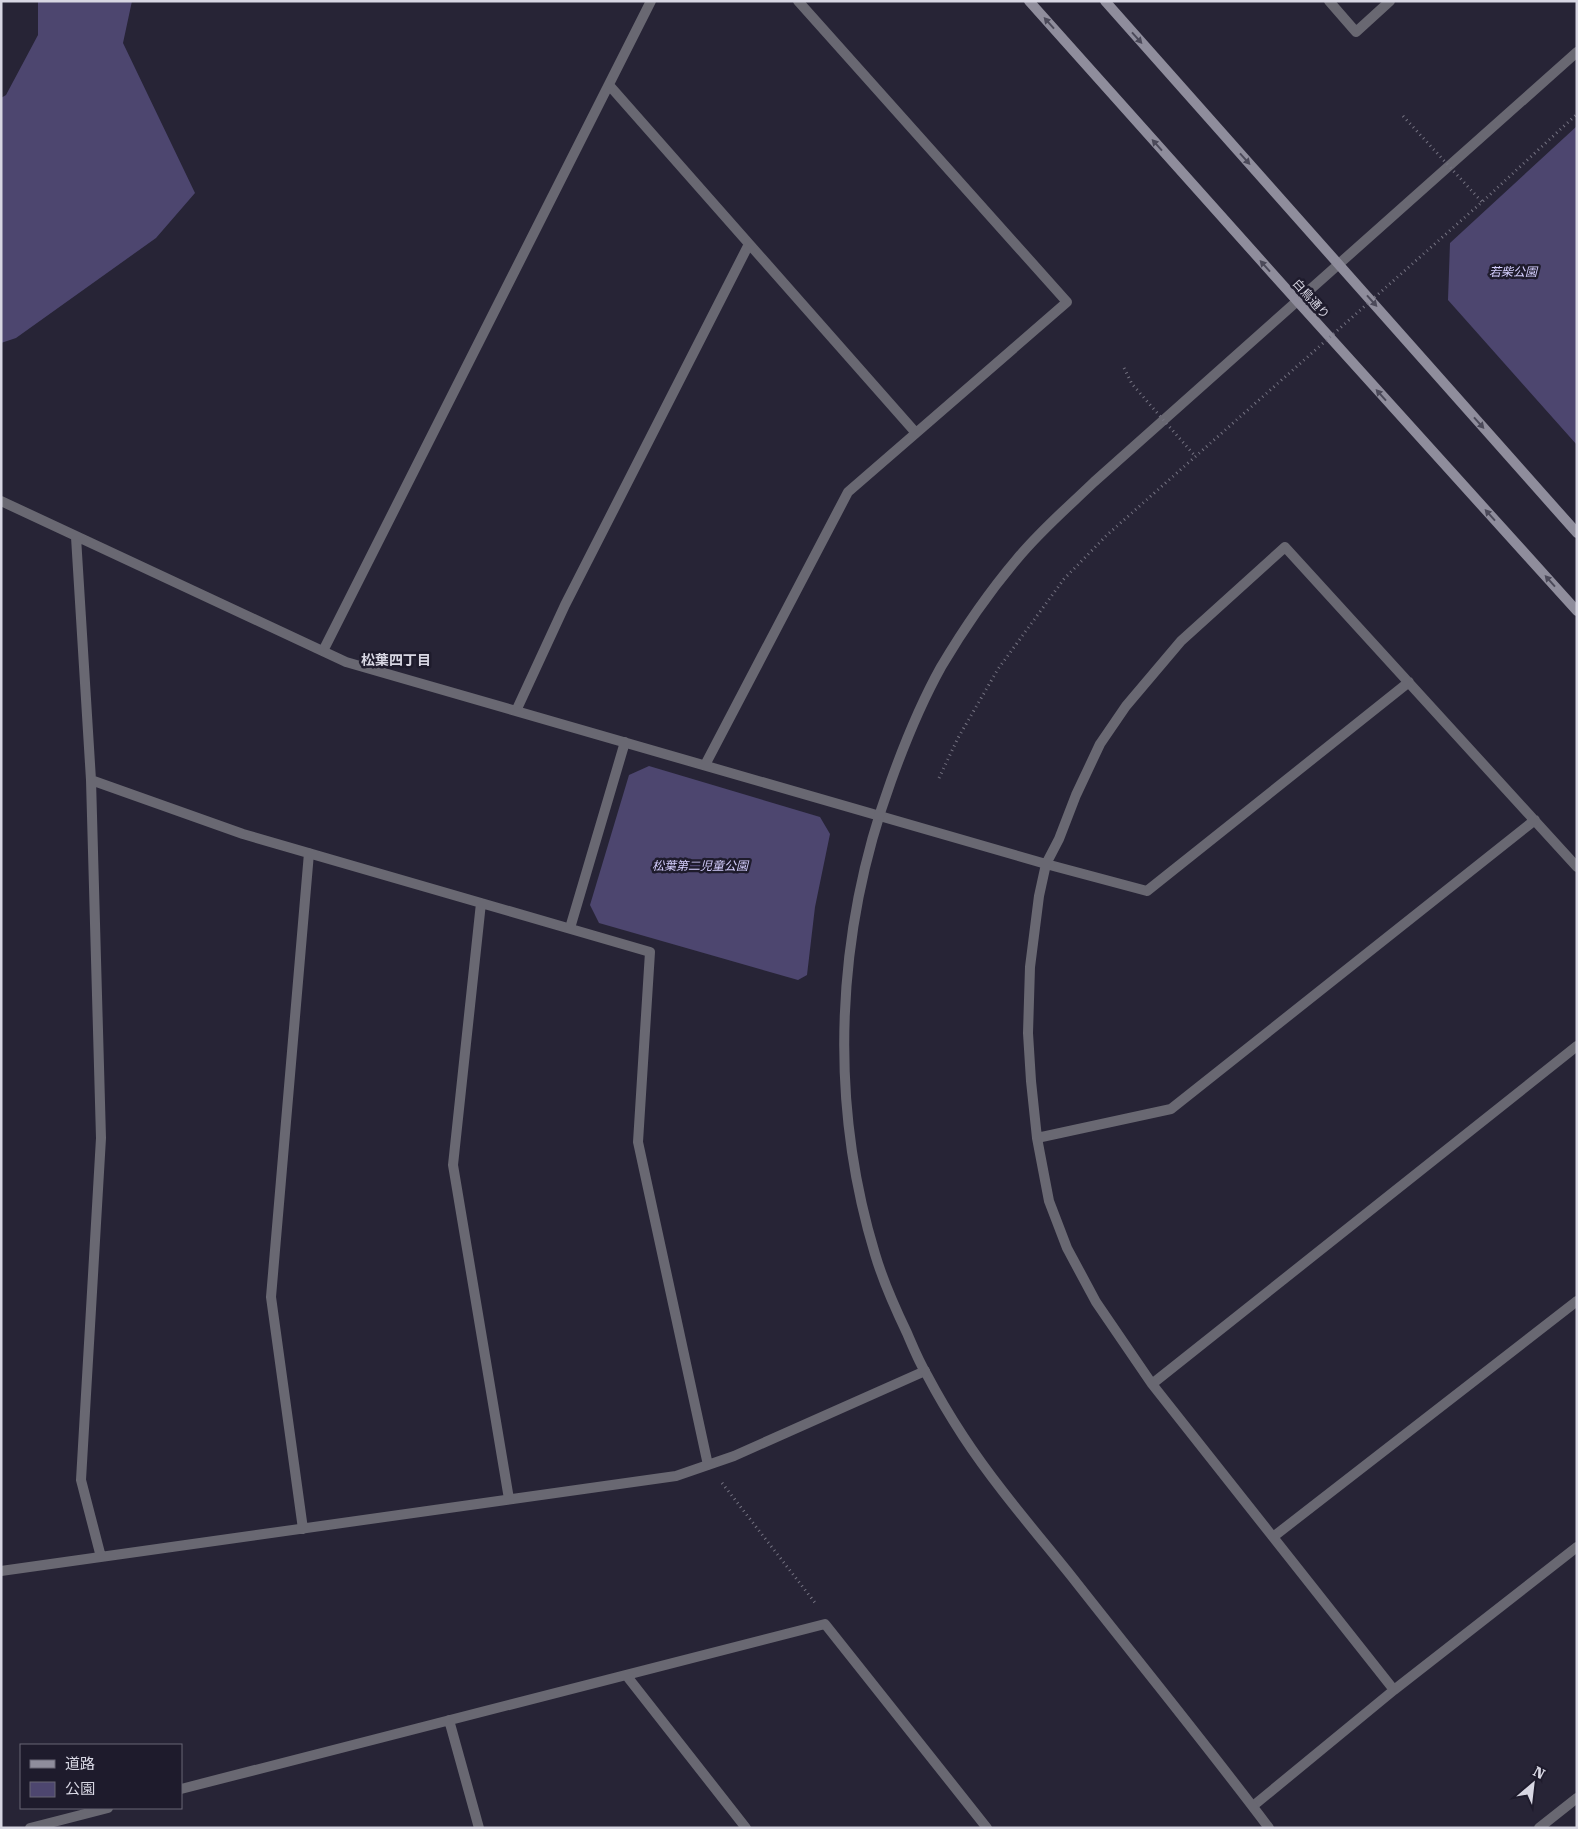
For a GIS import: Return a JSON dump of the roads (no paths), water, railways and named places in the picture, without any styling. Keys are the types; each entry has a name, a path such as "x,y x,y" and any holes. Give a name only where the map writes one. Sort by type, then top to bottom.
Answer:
{"main road":[{"name":"白鳥通り","path":"1029,1 1577,611"},
{"path":"1105,1 1577,533"}],"street":[{"path":"323,651 651,1"},
{"path":"706,765 848,492 1067,302 798,1"},
{"path":"1329,1 1356,32 1390,1"},
{"path":"1269,1828 1003,1490 963,1436 924,1372 896,1310 875,1257 861,1203 844,1090 845,1000 850,946 860,884 878,815 908,732 941,667 975,615 1017,559 1094,482 1577,52"},
{"path":"609,85 916,433"},
{"path":"516,710 564,604 749,244"},
{"path":"1,501 346,662 1046,864 1147,891 1410,682"},
{"path":"76,537 92,780 101,1138 81,1480 101,1557"},
{"path":"1394,1690 1152,1384 1096,1302 1067,1248 1049,1201 1037,1138 1028,1033 1030,967 1038,896 1046,864 1059,839 1076,795 1100,744 1126,706 1181,641 1286,547 1577,867"},
{"path":"570,928 625,742"},
{"path":"92,780 243,834 650,952 638,1142 708,1465"},
{"path":"1037,1138 1171,1109 1536,820"},
{"path":"303,1528 271,1297 309,853"},
{"path":"481,903 453,1166 509,1499"},
{"path":"1152,1384 1577,1046"},
{"path":"1273,1537 1577,1301"},
{"path":"1,1570 676,1476 734,1456 924,1372"},
{"path":"1253,1806 1394,1690 1577,1547"},
{"path":"182,1789 825,1624 987,1828"},
{"path":"626,1674 746,1828"},
{"path":"449,1720 479,1828"},
{"path":"1539,1828 1577,1798"},
{"path":"30,1828 104,1809"}],"district":[{"name":"松葉四丁目","path":"396,660"}],"park label":[{"name":"若柴公園","path":"1513,272"},
{"name":"松葉第二児童公園","path":"700,866"}]}
